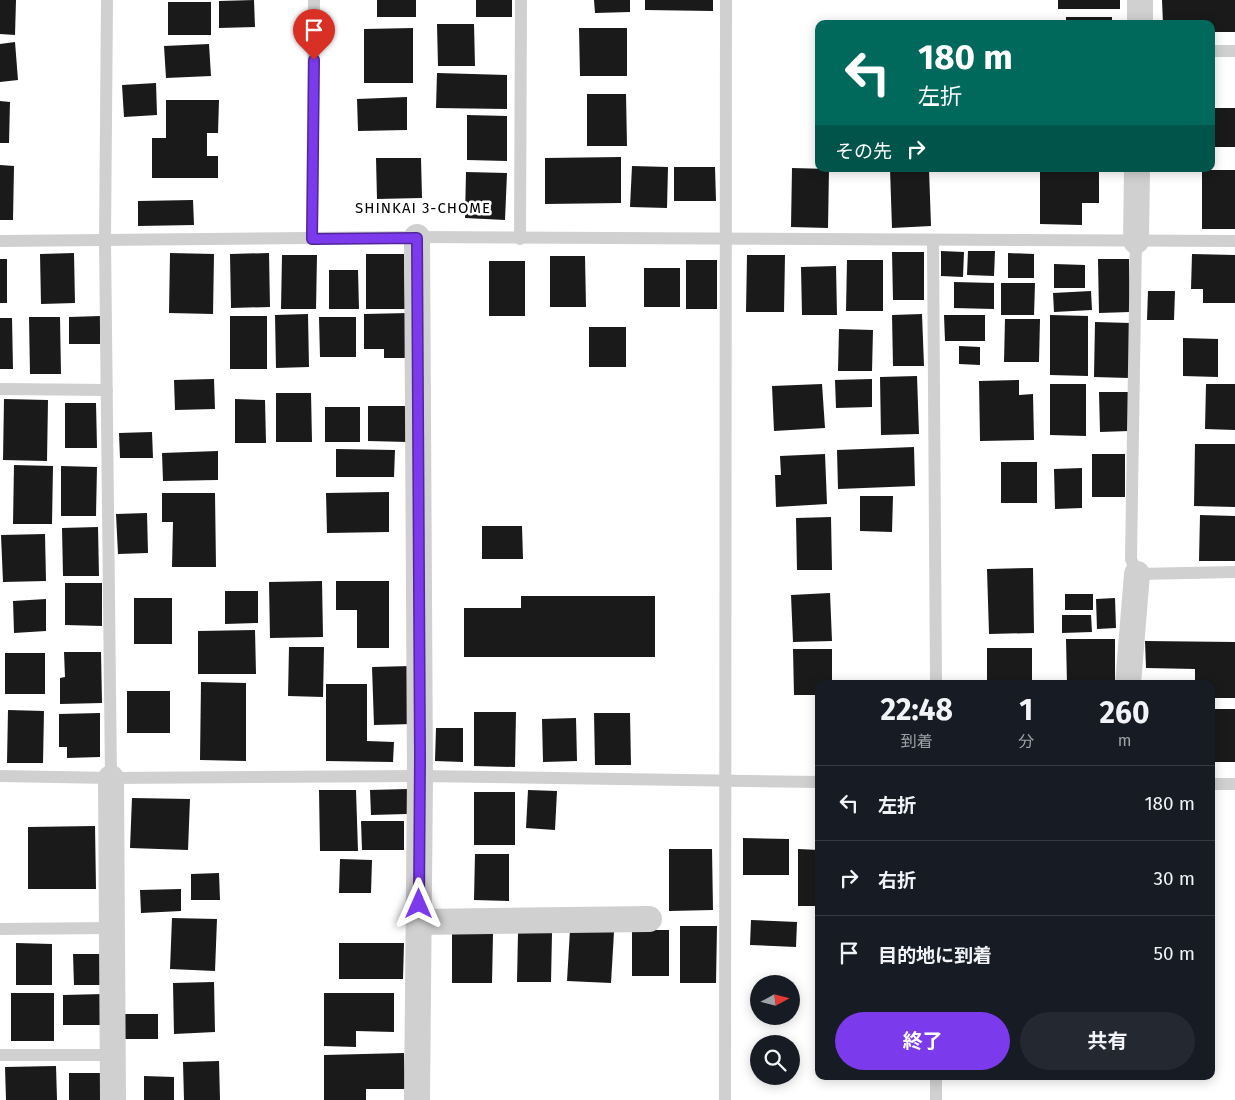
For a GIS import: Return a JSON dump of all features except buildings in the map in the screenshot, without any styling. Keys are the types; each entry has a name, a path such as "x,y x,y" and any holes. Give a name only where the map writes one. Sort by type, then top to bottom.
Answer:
{"street":[{"path":"1140,0 1140,20"},
{"path":"1136,241 1137,172"},
{"path":"417,238 420,776 417,1100"},
{"path":"1128,680 1137,574"},
{"path":"111,778 113,1100"},
{"path":"419,922 649,919"}],"lane":[{"path":"107,0 106,240 111,778"},
{"path":"312,239 314,0"},
{"path":"520,239 521,0"},
{"path":"725,1100 726,0"},
{"path":"1215,51 1235,51"},
{"path":"0,241 417,238 1235,241"},
{"path":"933,240 936,680"},
{"path":"1136,241 1131,559 1137,574 1235,572"},
{"path":"0,389 107,390"},
{"path":"0,776 111,778 420,776 815,782"},
{"path":"1215,784 1235,784"},
{"path":"0,929 111,928"},
{"path":"0,1055 113,1055"},
{"path":"936,1080 936,1100"}],"district":[{"name":"SHINKAI 3-CHOME","path":"423,208"}],"route":[{"path":"314,60 312,239 417,238 419,904"}]}
